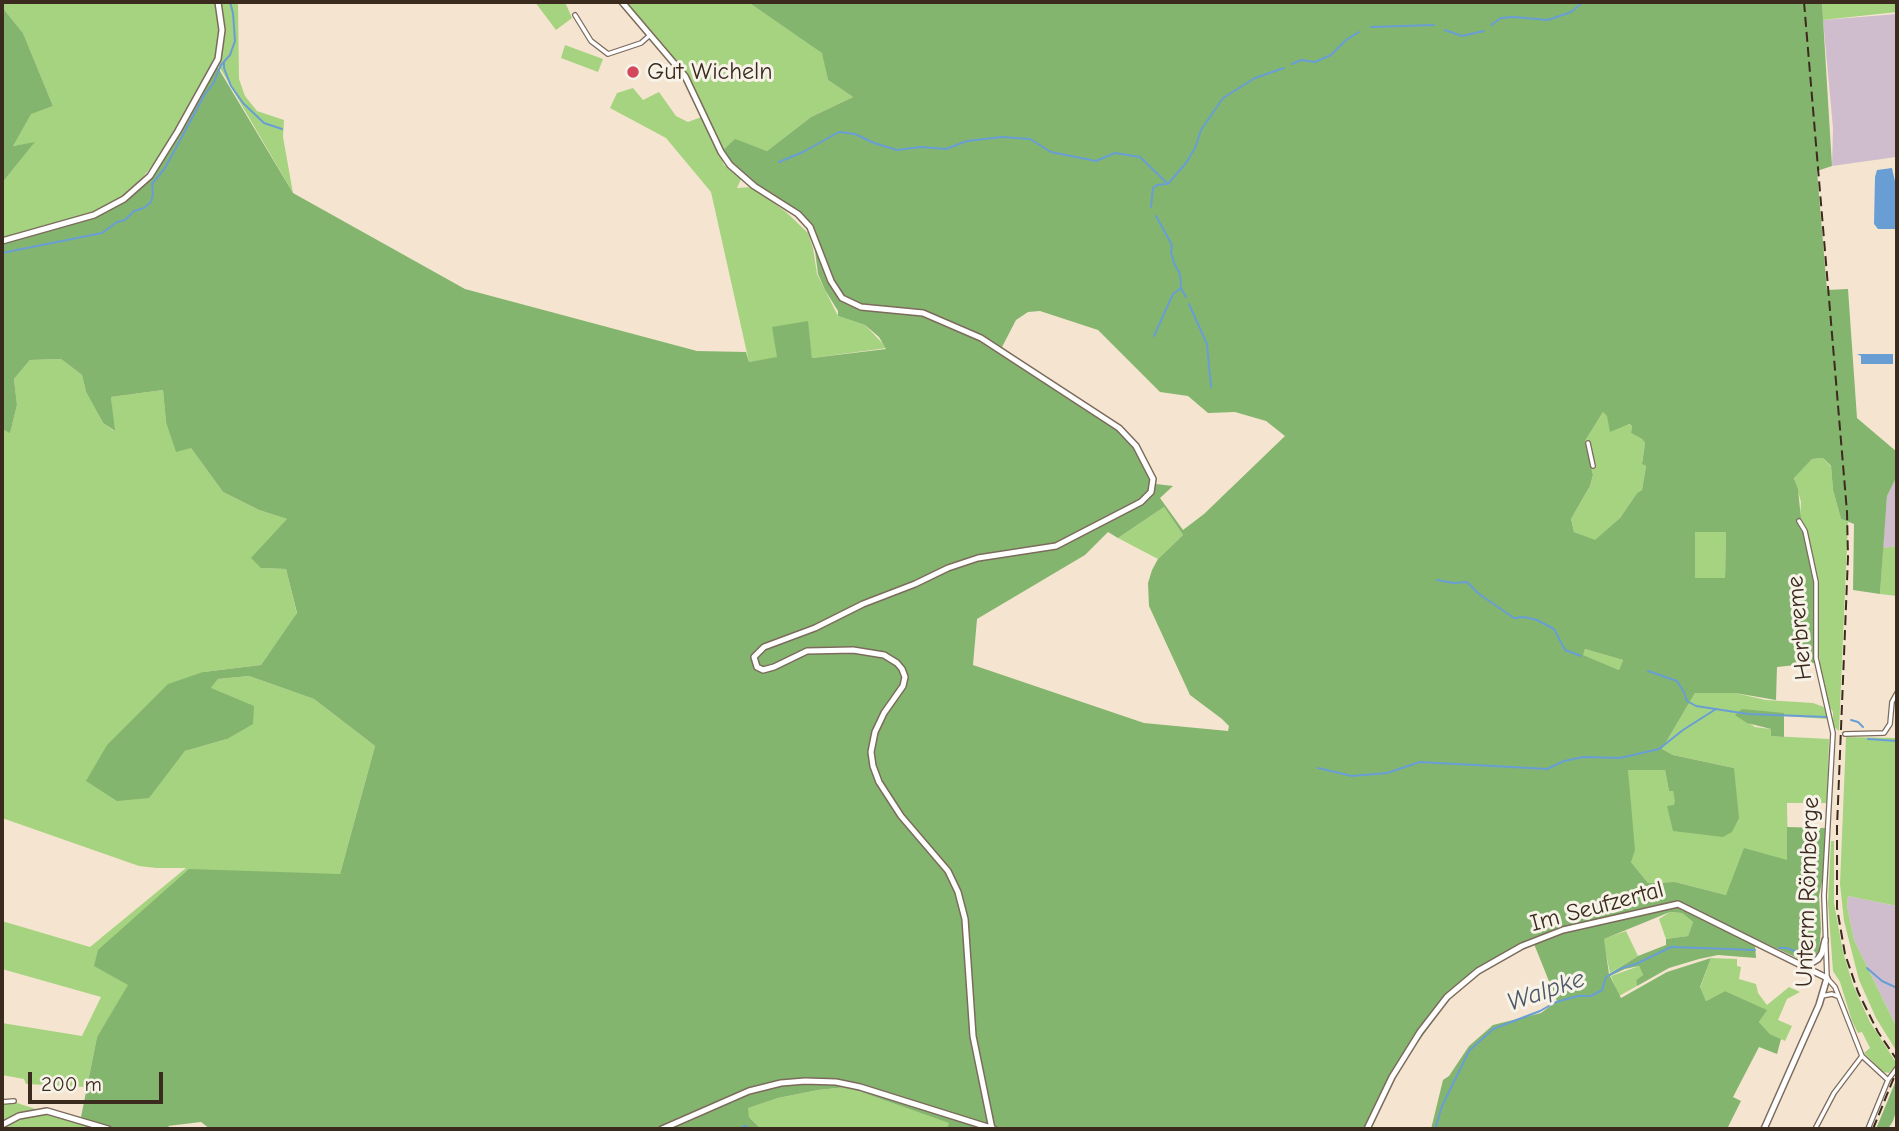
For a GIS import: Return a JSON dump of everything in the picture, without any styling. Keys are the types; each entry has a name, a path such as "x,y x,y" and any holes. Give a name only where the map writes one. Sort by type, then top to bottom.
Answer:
{"street":[{"path":"2,241 94,215 124,199 150,176 218,59 222,30 218,2"},
{"path":"622,2 688,81 721,152 730,165 754,186 798,214 810,227 831,281 846,302 876,310 912,310 981,338 1119,428 1136,446 1153,479 1151,492 1141,502 1056,545 978,558 948,568 863,604 815,628 764,647 754,657 757,667 766,669 807,651 853,650 884,655 902,669 905,677 903,686 884,713 875,732 871,752 873,766 879,782 901,816 948,871 958,892 965,919 973,1036 993,1129 860,1087 836,1082 805,1081 769,1085 749,1091 662,1129"},
{"path":"575,15 591,41 608,54 641,43 650,35"},
{"path":"1588,443 1593,466"},
{"name":"Herbreme","path":"1799,521 1805,531 1816,583 1816,658 1835,733"},
{"path":"1845,733 1884,733 1890,724 1892,702 1897,693"},
{"name":"Unterm Römberge","path":"1764,1129 1822,996 1827,978 1825,891 1835,733"},
{"name":"Im Seufzertal","path":"1367,1129 1392,1077 1420,1032 1447,997 1470,976 1494,960 1543,937 1583,924 1678,904 1827,978"},
{"path":"1805,967 1818,959 1825,940"},
{"path":"1827,978 1835,988 1862,1056 1888,1080"},
{"path":"1822,996 1832,994 1839,998"},
{"path":"1815,1129 1834,1093 1862,1056"},
{"path":"1868,1129 1888,1080 1897,1068"},
{"path":"2,1102 14,1101"},
{"path":"2,1125 27,1113 53,1112 108,1129"}],"shaded area":[{"path":"1897,14 1897,161 1896,157 1832,166 1833,128 1823,20"},
{"path":"1897,476 1897,546 1883,548 1887,496"},
{"path":"1848,896 1897,906 1897,1028 1854,940 1847,906"}],"green space":[{"path":"2,2 238,2 239,79 245,96 257,111 284,120 283,137 293,193 220,68 213,64 159,158 130,192 77,219 2,238 2,183 34,143 12,146 31,113 53,106 23,33 2,7"},
{"path":"535,2 565,2 572,18 556,30"},
{"path":"626,2 748,2 823,53 828,80 853,97 811,117 767,151 735,140 722,151 688,77"},
{"path":"748,2 1822,2 1832,166 1817,171 1827,290 1848,289 1857,418 1897,452 1897,476 1887,496 1880,594 1853,590 1854,524 1841,519 1833,490 1831,466 1823,458 1812,459 1794,478 1815,591 1815,663 1777,667 1776,700 1735,693 1695,693 1662,749 1673,755 1734,768 1739,818 1732,832 1723,837 1673,831 1667,806 1674,805 1675,801 1673,791 1669,791 1665,770 1628,770 1635,850 1631,862 1648,883 1675,882 1726,895 1744,848 1787,860 1787,827 1825,828 1823,877 1819,896 1819,952 1814,959 1806,962 1758,940 1755,945 1756,958 1718,955 1699,959 1669,968 1637,986 1636,980 1643,975 1639,966 1610,976 1621,998 1667,972 1711,958 1700,987 1706,1001 1725,991 1767,1010 1759,1022 1770,1034 1781,1039 1777,1054 1759,1047 1733,1097 1741,1101 1727,1129 1431,1129 1443,1080 1449,1076 1469,1046 1493,1025 1541,1013 1557,1001 1534,944 1481,972 1449,999 1408,1056 1385,1094 1371,1129 947,1129 949,1123 847,1087 778,1098 748,1108 749,1117 761,1129 210,1129 201,1122 168,1126 172,1129 110,1129 81,1117 97,1037 128,985 94,966 98,950 189,869 340,874 375,746 314,699 249,676 218,679 211,688 254,706 253,724 227,739 185,751 149,798 117,801 86,781 107,745 168,684 203,672 261,665 297,613 286,569 261,568 251,558 287,519 259,510 223,492 191,448 176,452 166,422 163,390 111,397 115,431 103,423 86,392 82,375 61,359 30,360 14,379 17,405 10,433 2,429 2,244 94,218 133,195 161,165 217,66 293,193 465,289 697,351 746,352 749,362 777,357 772,327 808,321 812,358 886,349 879,337 865,325 838,316 838,311 818,274 814,243 808,229 795,216 800,217 748,181 721,152 735,139 767,151 811,117 853,97 828,80 822,53","holes":["1040,311 1098,330 1160,392 1188,396 1208,413 1235,412 1266,421 1285,436 1204,514 1183,530 1160,498 1173,486 1156,484 1147,461 1132,437 1002,347 1016,320 1028,312","1603,412 1607,416 1610,432 1629,424 1632,426 1631,433 1645,443 1642,464 1646,466 1642,490 1620,518 1595,540 1574,532 1571,519 1590,486 1593,475 1585,441","1164,507 1183,535 1158,559 1152,570 1148,583 1149,606 1190,695 1222,719 1229,726 1228,731 1144,723 973,665 977,619 1085,555 1108,532 1118,538","1695,532 1726,532 1725,578 1695,578","1585,649 1623,660 1619,670 1583,655","1670,912 1682,913 1693,922 1688,936 1666,939 1666,945 1638,956 1609,974 1604,939"]},
{"path":"1822,2 1897,2 1897,12 1823,20"},
{"path":"2,7 23,33 53,106 31,114 13,146 35,142 2,183"},
{"path":"565,45 603,59 598,72 561,58"},
{"path":"633,88 643,100 659,92 676,116 688,122 704,116 724,165 741,179 737,188 752,187 786,212 808,233 817,274 838,316 865,325 887,348 812,358 807,321 777,358 749,362 711,192 666,138 610,108 617,93"},
{"path":"61,359 82,375 86,392 103,423 114,431 111,397 163,390 166,422 191,448 223,492 259,510 287,519 261,568 286,569 297,614 261,665 203,672 148,798 185,751 227,739 211,688 218,679 249,676 314,699 375,746 340,874 95,966 129,985 97,1037 87,1087 26,1084 24,1079 2,1075 2,1023 82,1036 101,997 2,969 2,921 90,947 186,868 139,866 2,818 2,429 10,432 17,405 14,379 30,360"},
{"path":"1603,412 1632,426 1631,433 1645,443 1642,463 1646,466 1642,490 1620,518 1595,541 1574,532 1571,519 1590,486 1593,475 1585,441"},
{"path":"1823,458 1831,467 1833,490 1841,519 1848,522 1839,731 1833,726 1833,712 1820,669 1819,582 1807,529 1800,519 1801,502 1794,477 1812,459"},
{"path":"1164,507 1183,535 1158,559 1118,538"},
{"path":"1695,531 1726,532 1725,578 1695,578"},
{"path":"1897,546 1897,596 1880,594 1883,548"},
{"path":"1585,649 1623,660 1619,670 1582,655"},
{"path":"1695,693 1735,693 1766,700 1813,703 1824,707 1828,719 1784,716 1784,713 1736,714 1755,727 1771,729 1771,736 1829,739 1827,803 1787,803 1788,860 1726,895 1675,882 1648,883 1631,862 1628,770 1665,770 1669,791 1673,791 1676,801 1673,831 1734,768 1673,755 1662,749"},
{"path":"1742,709 1784,713 1784,737 1771,736 1771,729 1747,723 1735,715"},
{"path":"1846,737 1897,738 1897,906 1848,896 1847,906 1854,940 1897,1028 1897,1052 1876,1018 1859,980 1844,921 1840,884"},
{"path":"1831,841 1834,841 1834,903 1843,952 1853,985 1870,1022 1897,1064 1889,1073 1883,1072 1864,1053 1870,1048 1862,1032 1858,1033 1852,1021 1840,982 1833,971 1828,903"},
{"path":"1670,912 1682,913 1693,922 1688,936 1666,939 1659,919"},
{"path":"1626,931 1638,956 1610,973 1603,939"},
{"path":"1711,958 1737,959 1737,966 1741,967 1739,979 1756,984 1758,993 1767,1005 1789,987 1800,992 1787,999 1778,1020 1792,1026 1785,1041 1770,1034 1759,1022 1766,1010 1725,991 1706,1001 1700,988"},
{"path":"1639,966 1643,975 1636,980 1637,986 1619,996 1611,976"},
{"path":"1897,1078 1897,1108 1893,1121 1888,1129 1876,1129"},
{"path":"847,1087 950,1123 947,1129 761,1129 749,1117 747,1108 778,1098"},
{"path":"2,1102 14,1102 48,1113 81,1117 110,1129 2,1129"}],"water":[{"path":"1892,168 1897,190 1897,229 1878,229 1874,224 1875,177 1877,170"},
{"path":"1857,354 1893,354 1893,364 1861,364 1861,356"}],"waterway":[{"path":"2,253 102,233 151,202 152,184 165,168 221,65 230,55 235,41 230,2"},
{"path":"1491,25 1501,18 1548,20 1571,12 1583,2"},
{"path":"1371,27 1434,25"},
{"path":"1445,30 1462,36 1484,31"},
{"path":"1292,64 1301,60 1315,62 1331,55 1359,32"},
{"path":"224,63 231,86 243,103 264,123 282,129"},
{"path":"779,162 839,132 855,134 897,150 921,147 946,149 967,141 1002,137 1030,139 1051,152 1096,161 1115,153 1140,157 1168,184 1186,163 1201,130 1223,98 1255,78 1284,68"},
{"path":"1151,207 1153,188 1166,184"},
{"path":"1156,216 1172,245 1171,252 1186,297"},
{"path":"1154,336 1173,294 1181,288"},
{"path":"1189,304 1207,344 1211,387"},
{"path":"1437,580 1467,582 1479,594 1514,618 1537,620 1554,629 1565,650 1581,656"},
{"path":"1648,671 1677,681 1685,694"},
{"path":"1685,696 1687,701 1696,706 1748,714 1827,717"},
{"path":"1318,768 1352,776 1387,773 1420,762 1547,769 1564,761 1583,757 1620,758 1659,749 1716,709"},
{"path":"1851,720 1863,727"},
{"path":"1868,739 1897,741"},
{"name":"Walpke","path":"1435,1129 1442,1106 1469,1051 1493,1029 1556,1002 1578,996 1591,996 1602,990 1606,977 1671,947 1755,950"},
{"name":"Walpke","path":"1779,948 1811,956"},
{"name":"Walpke","path":"1867,968 1882,981 1897,988"},
{"name":"Walpke","path":"739,1129 745,1126 750,1129"}],"railway":[{"path":"1804,2 1847,512 1848,557 1837,827 1837,908 1845,954 1858,992 1878,1032 1897,1060"},
{"path":"1873,1129 1897,1070"}],"place":[{"name":"Gut Wicheln","path":"633,72"}]}
